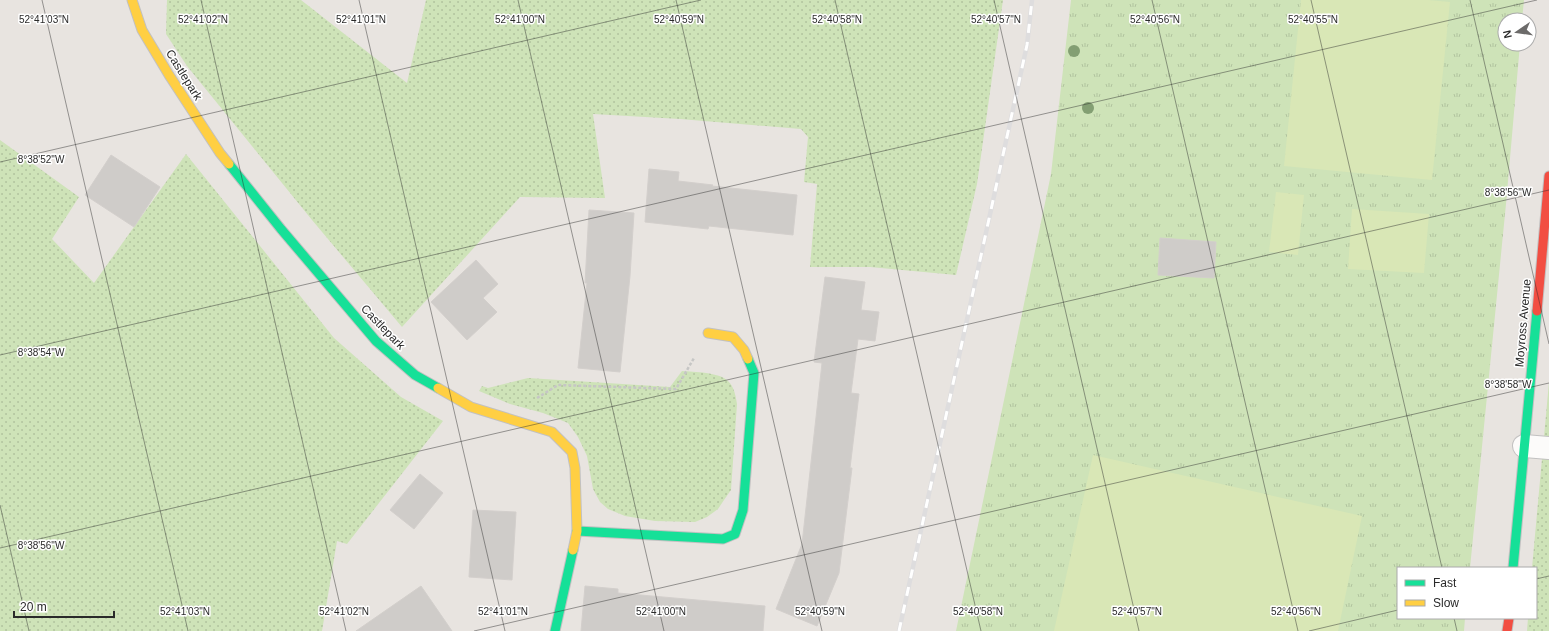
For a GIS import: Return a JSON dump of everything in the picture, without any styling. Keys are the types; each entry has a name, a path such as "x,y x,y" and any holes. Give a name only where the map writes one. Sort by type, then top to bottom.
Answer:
{"street":[{"name":"Castlepark","path":"132,0 142,30 169,75 220,153 286,235 376,341 415,375 471,407 552,432 572,452 575,468 577,531 555,631"},
{"name":"Moyross Avenue","path":"1513,567 1549,176"},
{"path":"577,531 723,539 735,534 743,510 754,373 744,350 733,337 708,333"},
{"path":"1524,446 1549,448"},
{"path":"1507,631 1509,619"}],"path":[{"path":"504,418 558,385 676,389 708,333"}],"green space":[{"path":"167,0 301,0 407,83 426,0 1003,0 977,184 956,275 870,267 810,267 817,184 804,182 808,137 801,129 680,119 593,114 605,198 520,197 402,327 312,220 187,66 166,34"},
{"path":"1071,0 1524,0 1523,12 1497,12 1497,52 1519,52 1506,204 1470,567 1397,567 1397,619 1465,619 1464,631 956,631 1051,174"},
{"path":"1301,0 1428,0 1450,2 1432,180 1284,166"},
{"path":"0,140 79,197 52,239 94,283 186,154 334,338 401,397 443,421 347,544 337,541 322,631 0,631"},
{"path":"1276,192 1304,195 1298,255 1269,252"},
{"path":"1352,209 1429,214 1424,273 1348,269"},
{"path":"682,371 706,373 724,378 732,386 737,404 731,490 718,509 707,517 695,522 655,521 625,516 608,509 600,502 593,489 587,456 578,437 568,423 543,413 510,404 479,391 482,386 488,388 528,378 670,387"},
{"path":"1549,382 1549,631 1527,631 1528,619 1537,619 1537,567 1532,567"},
{"path":"1093,455 1362,516 1338,631 1054,631"}],"building":[{"path":"111,155 160,187 134,227 85,195"},
{"path":"649,169 679,172 678,181 797,195 793,235 709,226 708,229 645,222"},
{"path":"589,210 634,213 630,276 620,372 578,368 587,283 585,283"},
{"path":"1160,238 1216,242 1214,278 1158,275"},
{"path":"476,260 498,284 483,298 497,312 467,340 431,302"},
{"path":"825,277 865,282 861,310 879,312 875,341 858,339 851,393 859,394 850,468 852,468 839,573 817,626 776,609 802,544 822,363 814,362"},
{"path":"420,474 443,493 414,529 390,510"},
{"path":"473,510 516,512 512,580 469,577"},
{"path":"421,586 452,631 356,631"},
{"path":"585,586 618,589 618,593 765,606 763,631 581,631"}],"railway":[{"path":"899,631 1027,45 1032,0"}],"traffic: fast":[{"path":"229,164 281,229 376,341 415,375 438,388"},
{"path":"1513,567 1537,311"},
{"path":"577,531 723,539 735,534 743,510 754,373 748,359"},
{"path":"555,631 573,550"}],"traffic: slow":[{"path":"132,0 142,30 169,75 220,153 229,164"},
{"path":"708,333 733,337 744,350 748,359"},
{"path":"438,388 471,407 552,432 572,452 575,468 577,531 573,550"}],"traffic: jam":[{"path":"1537,311 1549,176"},
{"path":"1507,631 1509,619"}]}
